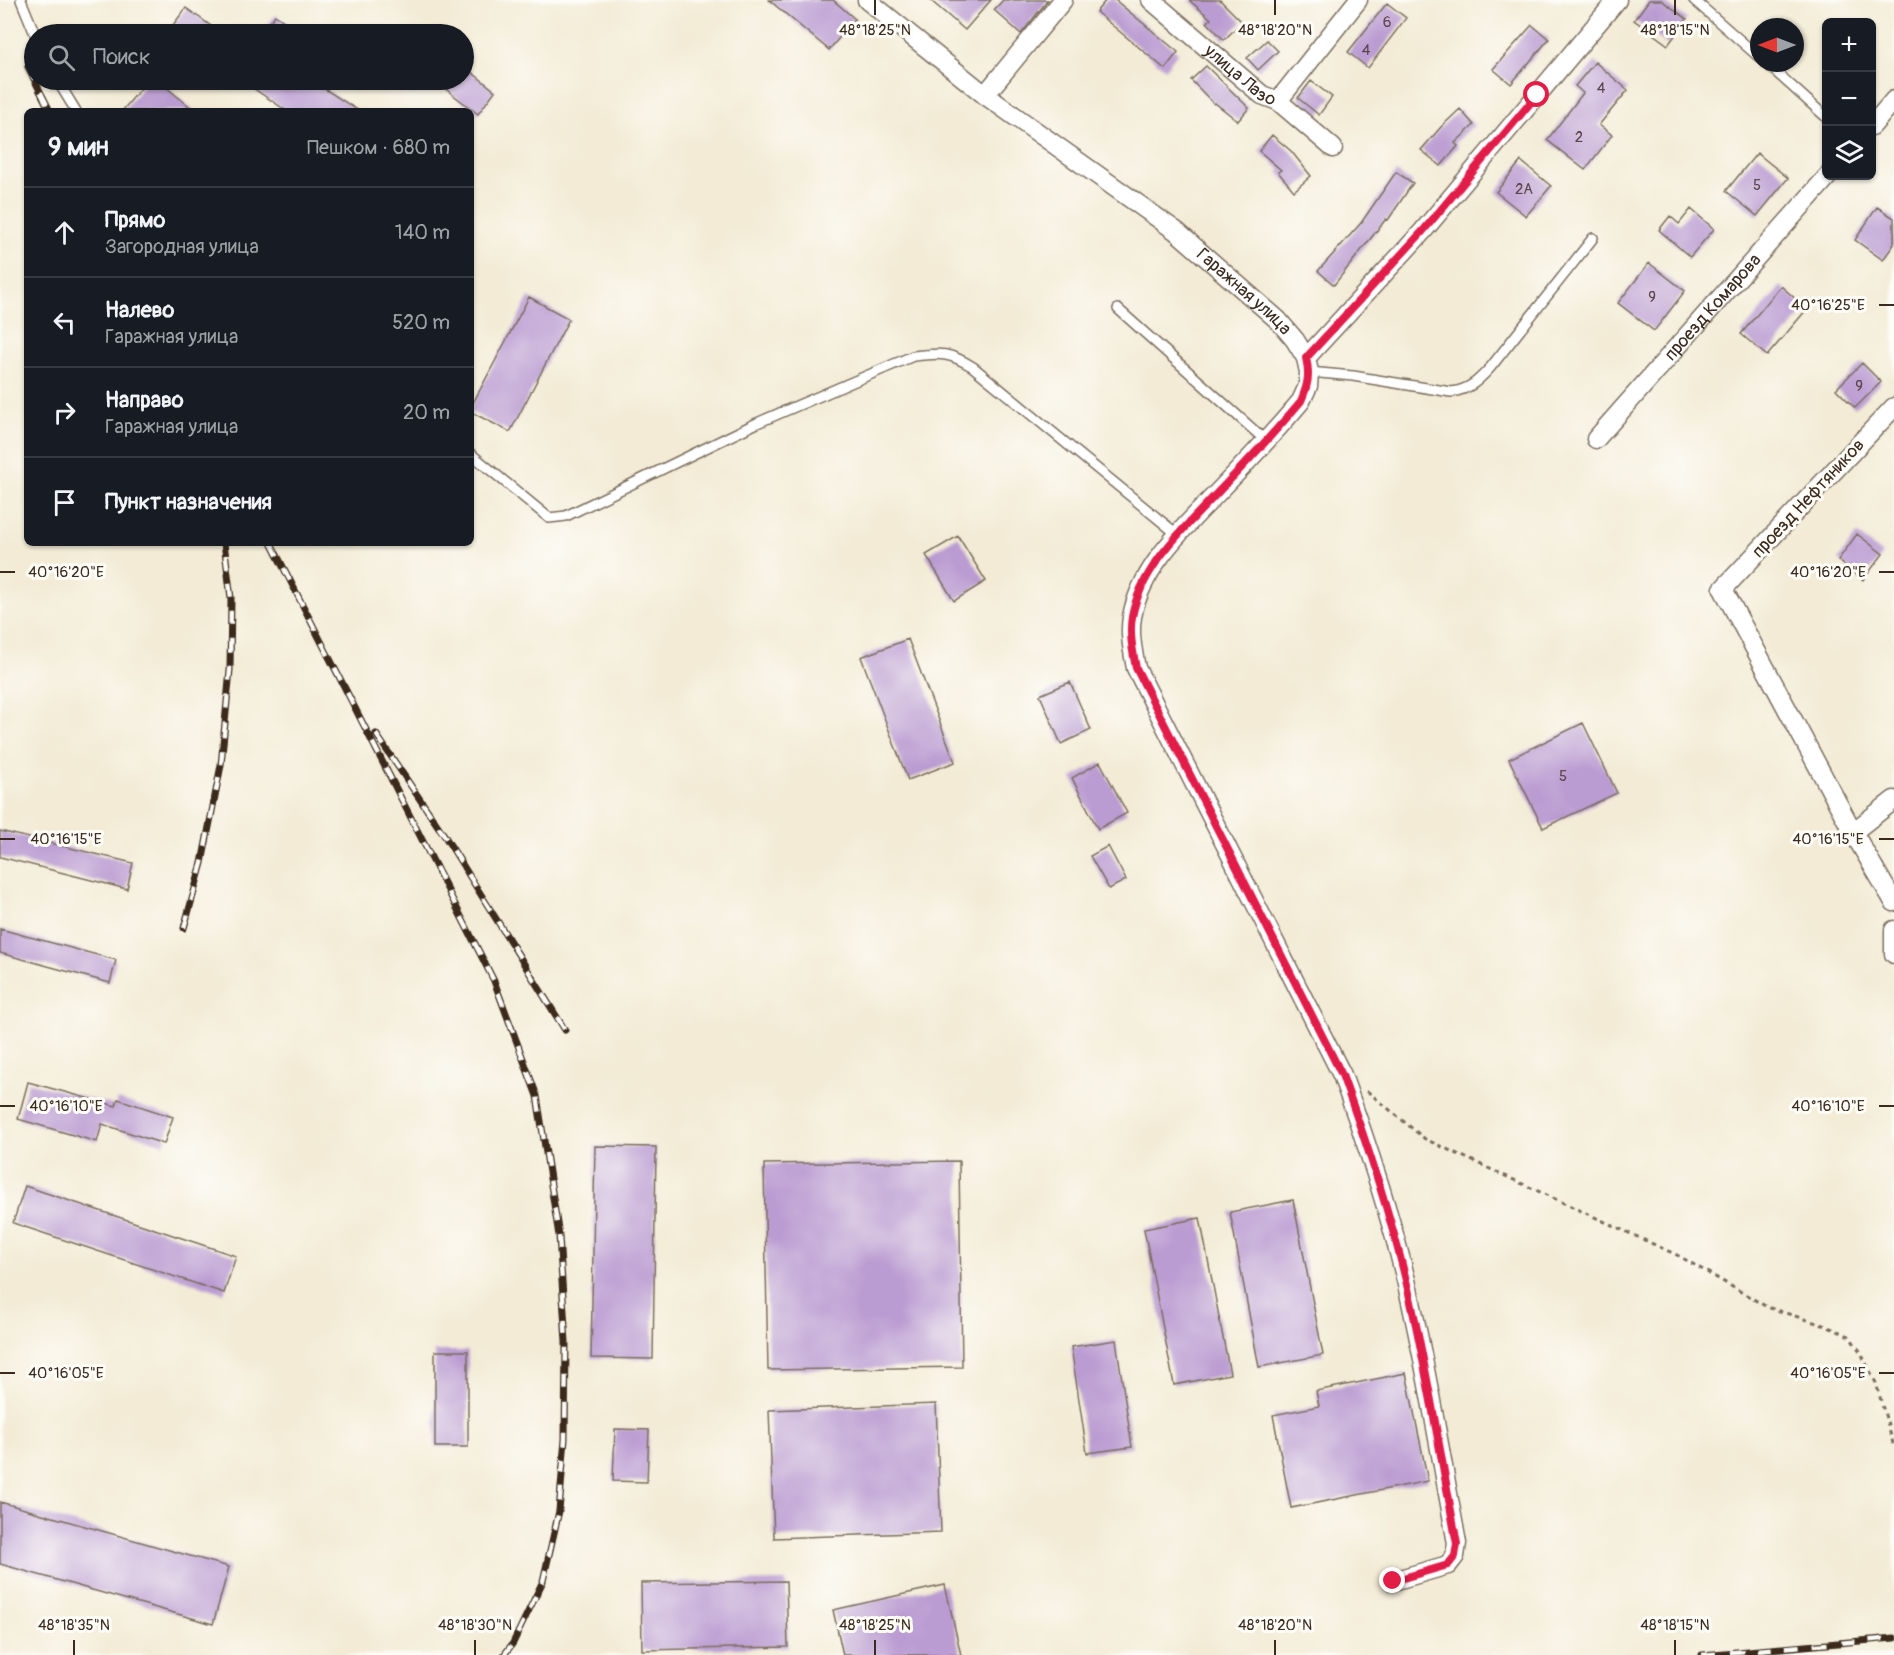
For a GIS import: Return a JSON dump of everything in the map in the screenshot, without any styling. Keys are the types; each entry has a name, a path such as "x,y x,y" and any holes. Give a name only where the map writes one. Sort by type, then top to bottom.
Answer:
{"street":[{"name":"Гаражная улица","path":"867,0 985,95 1176,231 1278,320 1295,340 1308,365"},
{"path":"985,95 1063,0"},
{"name":"улица Лазо","path":"1151,0 1262,95 1278,101 1333,148"},
{"path":"1278,101 1358,0"},
{"path":"1393,1581 1448,1565 1455,1556 1457,1544 1411,1300 1383,1200 1342,1075 1136,668 1131,640 1131,619 1137,597 1150,570 1301,401 1308,386 1308,365 1617,0"},
{"path":"1876,121 1894,100"},
{"name":"проезд Комарова","path":"1596,439 1824,180"},
{"name":"проезд Нефтяников","path":"1853,832 1723,589 1894,407"},
{"path":"1894,800 1853,832 1894,902"},
{"path":"1894,930 1894,954"}],"lane":[{"path":"21,0 31,24"},
{"path":"1694,0 1750,49"},
{"path":"1776,72 1822,113"},
{"path":"63,90 74,108"},
{"path":"1308,365 1353,376 1450,392 1463,391 1490,368 1593,238"},
{"path":"1118,309 1266,441"},
{"path":"474,456 549,518 566,516 757,423 913,356 954,355 973,367 1179,535"}],"path":[{"path":"1342,1075 1370,1094 1425,1139 1678,1256 1767,1307 1849,1336 1860,1351 1876,1383 1894,1447"}],"building":[{"path":"769,0 833,0 855,19 829,50"},
{"path":"930,0 991,0 965,30"},
{"path":"1003,0 1048,0 1021,34 994,10"},
{"path":"1106,0 1115,0 1178,52 1165,69 1096,12"},
{"path":"1189,0 1220,0 1242,22 1224,40 1207,22 1211,19"},
{"path":"1649,0 1661,0 1687,19 1668,45 1634,20"},
{"path":"1387,3 1406,18 1368,68 1348,52"},
{"path":"186,8 208,24 174,24"},
{"path":"275,15 288,24 268,24"},
{"path":"1532,25 1549,39 1511,84 1493,69"},
{"path":"1267,40 1278,51 1258,70 1247,58"},
{"path":"1595,62 1628,90 1599,125 1612,135 1585,170 1547,140 1583,93 1575,86"},
{"path":"1206,66 1249,108 1238,121 1214,104 1191,80"},
{"path":"474,74 495,91 478,114 474,108 470,108 447,90 474,90"},
{"path":"1311,81 1332,97 1319,115 1298,98"},
{"path":"140,90 170,90 191,108 125,108"},
{"path":"256,90 326,90 354,108 283,108"},
{"path":"1460,109 1474,125 1455,143 1458,146 1441,166 1421,150"},
{"path":"1272,135 1291,151 1311,176 1294,191 1278,172 1281,170 1259,151"},
{"path":"1757,153 1788,178 1757,216 1726,191"},
{"path":"1521,161 1551,186 1526,216 1496,192"},
{"path":"1396,172 1413,183 1388,220 1386,219 1334,285 1318,271 1361,223"},
{"path":"1877,207 1894,218 1894,244 1883,260 1855,240"},
{"path":"1691,209 1714,229 1690,257 1659,230 1670,216 1679,224"},
{"path":"1649,263 1685,291 1654,331 1618,303"},
{"path":"1781,286 1807,309 1767,356 1741,334"},
{"path":"529,297 569,319 510,432 474,414 474,401"},
{"path":"1862,363 1881,382 1855,408 1836,389"},
{"path":"1857,534 1883,554 1863,580 1838,560"},
{"path":"958,536 986,581 954,601 926,555"},
{"path":"908,639 955,762 908,780 861,657"},
{"path":"1070,682 1091,730 1061,744 1040,695"},
{"path":"1583,723 1617,793 1543,828 1509,759"},
{"path":"1100,762 1127,813 1098,829 1072,778"},
{"path":"0,831 133,863 127,889 0,857"},
{"path":"1108,846 1126,880 1109,889 1090,856"},
{"path":"0,929 116,960 110,983 0,953"},
{"path":"28,1082 116,1106 118,1099 173,1117 164,1144 102,1124 97,1142 18,1119"},
{"path":"595,1146 656,1147 653,1359 591,1358"},
{"path":"959,1161 962,1367 768,1370 764,1164"},
{"path":"25,1186 236,1256 224,1293 13,1223"},
{"path":"1293,1200 1323,1355 1259,1367 1230,1212"},
{"path":"1200,1218 1230,1374 1174,1385 1144,1229"},
{"path":"1116,1340 1132,1447 1087,1453 1071,1347"},
{"path":"435,1351 468,1351 468,1447 435,1447"},
{"path":"1406,1373 1428,1481 1291,1508 1273,1415 1319,1406 1316,1391"},
{"path":"936,1404 941,1532 774,1538 769,1410"},
{"path":"615,1429 649,1430 647,1482 613,1481"},
{"path":"0,1502 229,1567 213,1624 0,1564"},
{"path":"786,1581 788,1647 642,1650 641,1583"},
{"path":"945,1585 961,1655 843,1655 833,1610"}],"railway":[{"path":"40,90 48,108"},
{"path":"184,928 202,863 221,765 230,670 231,598 224,546"},
{"path":"273,546 494,981 537,1096 559,1236 566,1342 565,1439 559,1511 543,1581 513,1643 504,1655"},
{"path":"376,734 444,835 565,1030"},
{"path":"1702,1655 1894,1638"}],"route":[{"path":"1393,1581 1448,1565 1455,1556 1457,1544 1411,1300 1383,1200 1342,1075 1136,668 1131,640 1131,619 1137,597 1150,570 1301,401 1308,386 1309,372 1306,358 1423,231 1537,95"}]}
